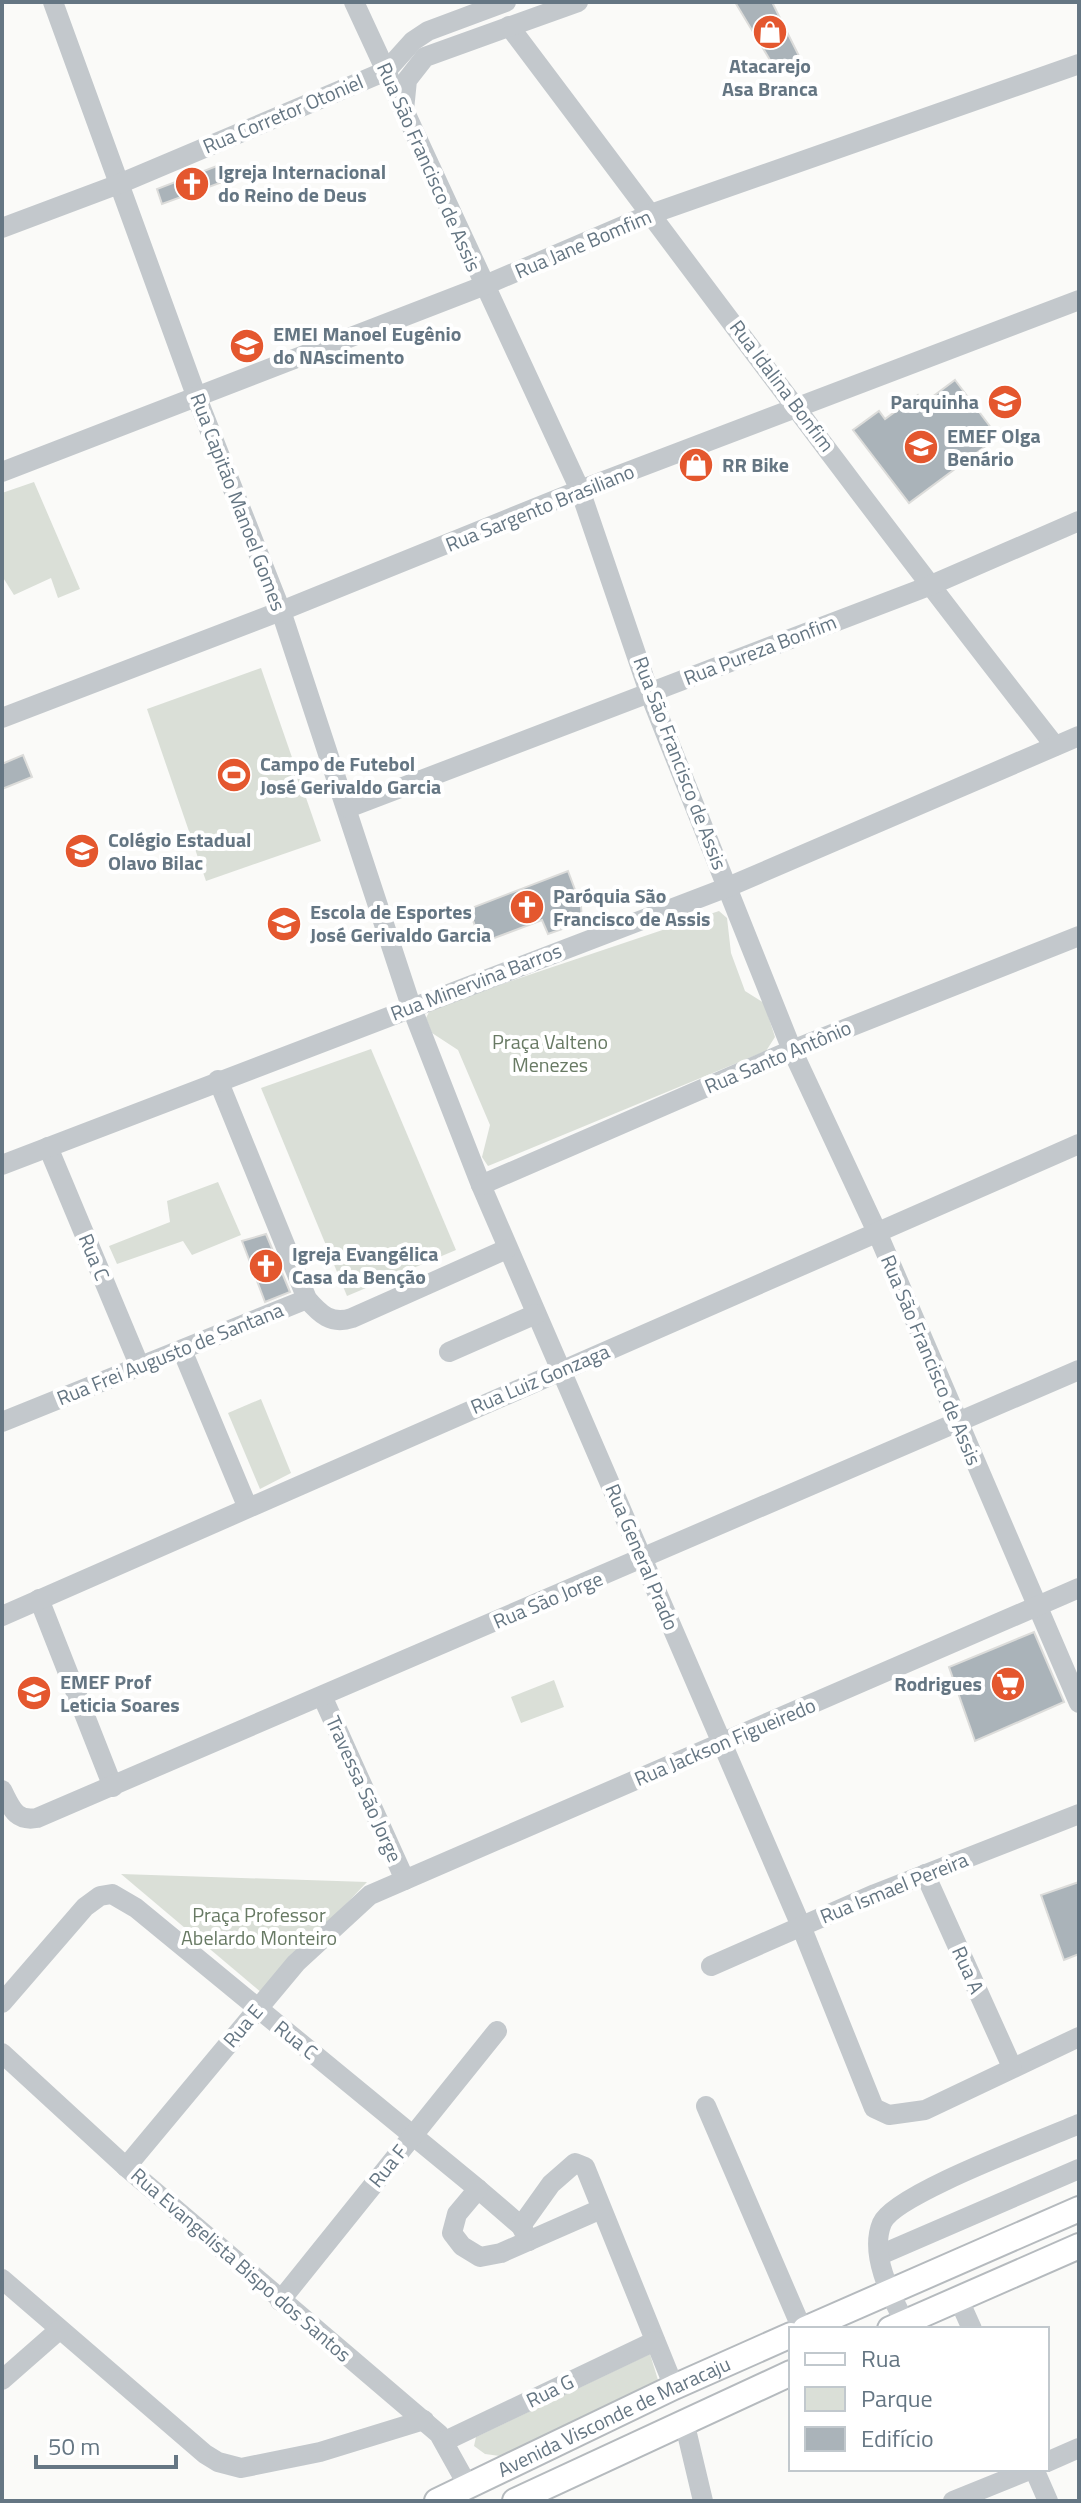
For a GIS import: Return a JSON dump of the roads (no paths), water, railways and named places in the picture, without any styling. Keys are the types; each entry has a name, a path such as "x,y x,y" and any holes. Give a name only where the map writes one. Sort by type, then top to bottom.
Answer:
{"main road":[{"path":"808,2327 1079,2209"},
{"path":"898,2326 1079,2246"},
{"name":"Avenida Visconde de Maracaju","path":"437,2501 674,2387 789,2336"},
{"name":"Avenida Visconde de Maracaju","path":"515,2501 789,2374"}],"street":[{"name":"Rua Capitão Manoel Gomes","path":"53,2 197,398 281,611 411,1006"},
{"name":"Rua São Francisco de Assis","path":"354,2 580,490 649,692 792,1050 877,1232 1079,1703"},
{"path":"386,71 428,31 506,2"},
{"path":"404,110 407,80 425,57 578,2"},
{"name":"Rua Idalina Bonfim","path":"509,26 800,408 929,586 1055,746"},
{"name":"Rua Jane Bomfim","path":"2,472 483,286 651,214 1079,64"},
{"name":"Rua Corretor Otoniel","path":"2,228 119,184 386,71"},
{"name":"Rua Sargento Brasiliano","path":"2,718 281,611 580,490 1079,300"},
{"name":"Rua Pureza Bonfim","path":"348,808 929,586 1079,521"},
{"name":"Rua Minervina Barros","path":"2,1165 728,887 1079,736"},
{"name":"Rua Santo Antônio","path":"481,1185 792,1050 1079,936"},
{"name":"Rua General Prado","path":"411,1006 507,1249 723,1743 874,2108 889,2115 925,2110 1012,2067"},
{"path":"218,1080 307,1299"},
{"name":"Rua Luiz Gonzaga","path":"2,1616 247,1506 1079,1144"},
{"name":"Rua C","path":"48,1147 140,1367"},
{"name":"Rua Frei Augusto de Santana","path":"2,1422 307,1299 321,1315 343,1321 507,1249"},
{"path":"449,1352 536,1314"},
{"path":"182,1350 247,1506"},
{"name":"Rua São Jorge","path":"2,1790 14,1814 37,1818 323,1698 1079,1370"},
{"name":"Rua Jackson Figueiredo","path":"370,1895 1079,1588"},
{"path":"39,1599 113,1787"},
{"name":"Travessa São Jorge","path":"323,1698 405,1880"},
{"name":"Rua Ismael Pereira","path":"711,1966 925,1874 1079,1814"},
{"name":"Rua A","path":"925,1874 1012,2067"},
{"name":"Rua C","path":"18,1983 85,1907 100,1896 112,1894 136,1908 478,2189 525,2233"},
{"name":"Rua E","path":"126,2167 257,2008 327,1931 370,1895"},
{"path":"2,1969 18,1983 2,2003"},
{"name":"Rua F","path":"280,2301 497,2031"},
{"path":"1012,2067 1079,2037"},
{"name":"Rua Evangelista Bispo dos Santos","path":"2,2053 126,2167 280,2301 424,2420 445,2441 468,2486"},
{"path":"706,2106 802,2327"},
{"path":"898,2326 880,2255 881,2223 900,2202 1079,2124"},
{"path":"525,2233 551,2184 575,2163 588,2171 674,2387"},
{"path":"880,2255 1079,2169"},
{"path":"478,2189 453,2224 452,2233 462,2246 480,2257 490,2257 525,2233 601,2209"},
{"path":"2,2279 205,2454 229,2466 241,2468 320,2452 424,2420"},
{"path":"959,2300 971,2327"},
{"path":"2,2380 59,2330"},
{"name":"Rua G","path":"445,2441 655,2341"},
{"path":"684,2421 703,2501"},
{"path":"1049,2461 1079,2448"},
{"path":"953,2501 1028,2471"},
{"path":"1034,2471 1048,2501"}],"place":[{"name":"Atacarejo Asa Branca","path":"770,32"},
{"name":"Igreja Internacional do Reino de Deus","path":"192,184"},
{"name":"EMEI Manoel Eugênio do NAscimento","path":"247,346"},
{"name":"Parquinha","path":"1005,402"},
{"name":"EMEF Olga Benário","path":"921,447"},
{"name":"RR Bike","path":"696,465"},
{"name":"Campo de Futebol José Gerivaldo Garcia","path":"234,775"},
{"name":"Colégio Estadual Olavo Bilac","path":"82,851"},
{"name":"Paróquia São Francisco de Assis","path":"527,907"},
{"name":"Escola de Esportes José Gerivaldo Garcia","path":"284,924"},
{"name":"Igreja Evangélica Casa da Benção","path":"266,1266"},
{"name":"Rodrigues","path":"1008,1684"},
{"name":"EMEF Prof Leticia Soares","path":"34,1693"}],"park label":[{"name":"Praça Valteno Menezes","path":"550,1054"},
{"name":"Praça Professor Abelardo Monteiro","path":"259,1926"}]}
